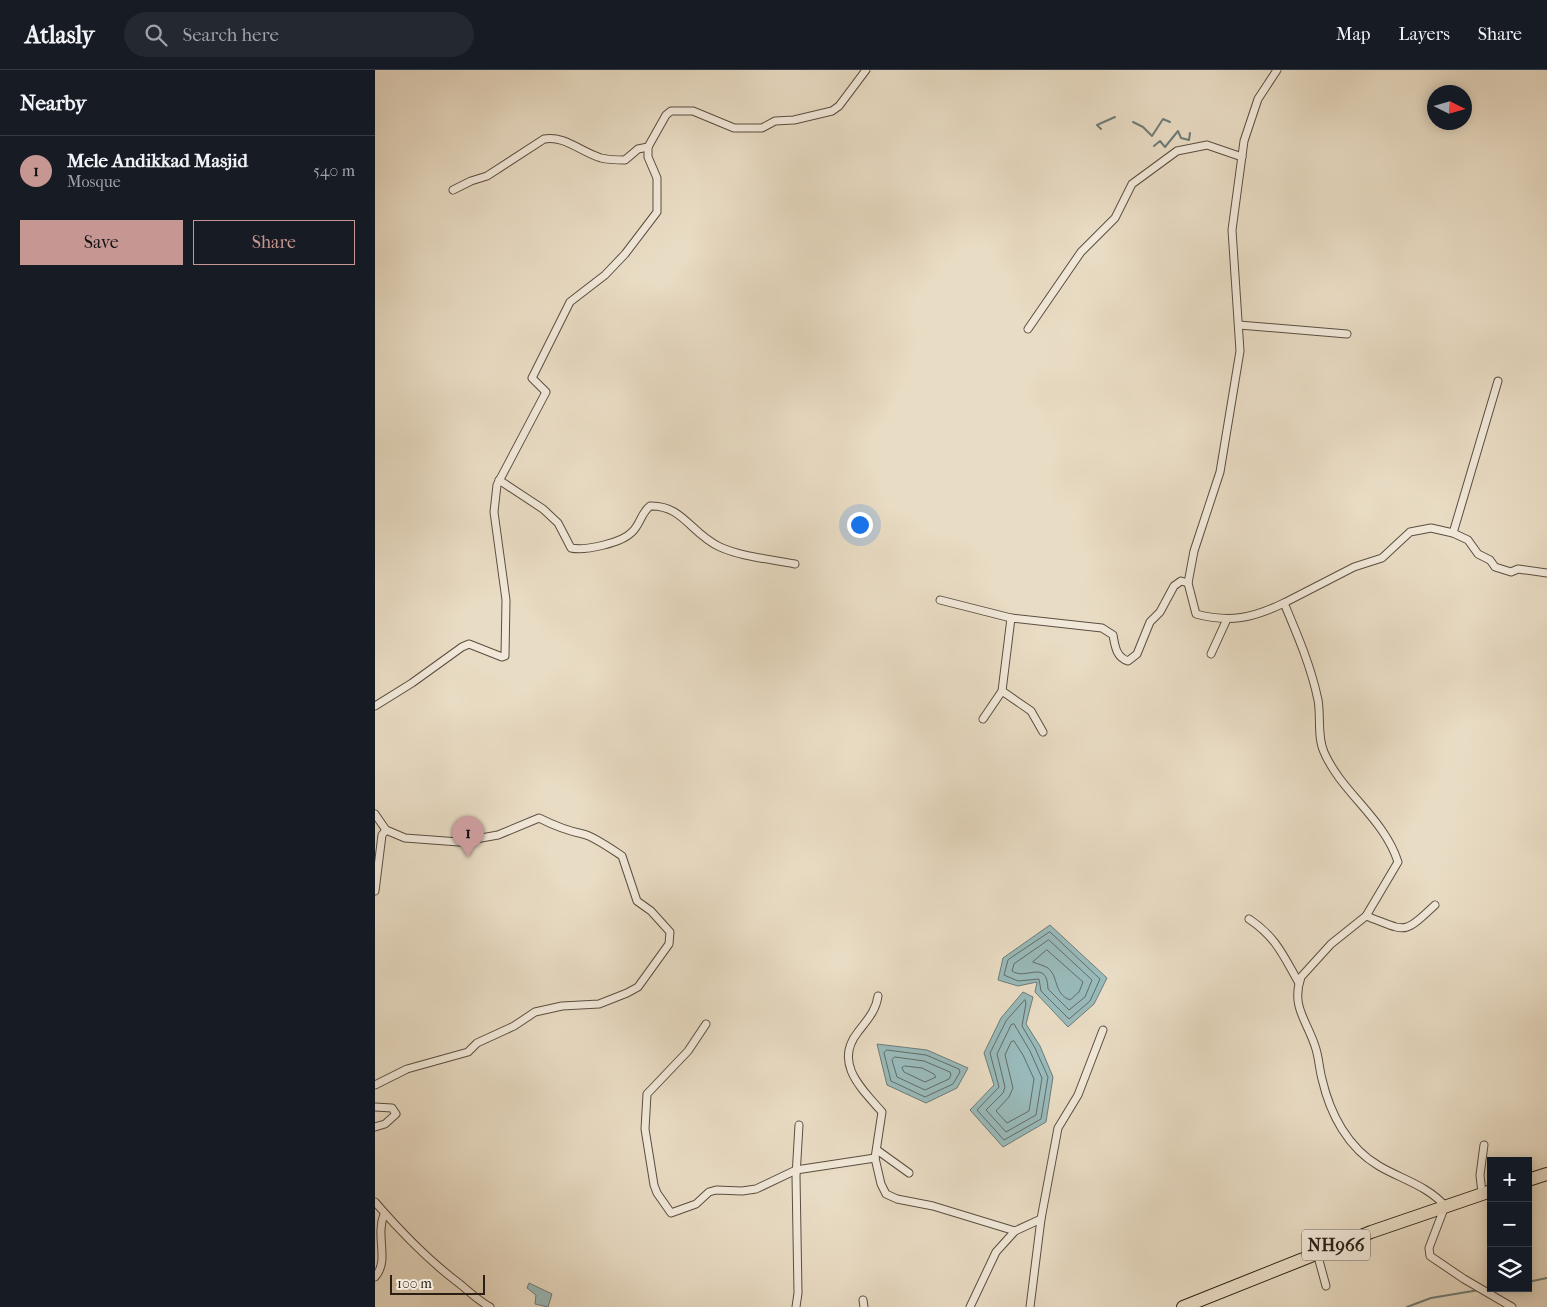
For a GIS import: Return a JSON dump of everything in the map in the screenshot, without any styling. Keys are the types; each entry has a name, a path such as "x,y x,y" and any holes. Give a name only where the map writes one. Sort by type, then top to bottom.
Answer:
{"highway":[{"path":"1532,1179 1547,1174"},
{"name":"NH966","path":"1183,1307 1317,1253 1486,1192"}],"street":[{"path":"375,706 469,644 502,657 505,656 506,600 494,512 499,480 546,392 533,378 570,302 605,275 625,254 657,212 657,178 649,157 648,147 667,115 671,111 693,111 724,125 750,129 762,128 775,121 794,120 827,114 839,106 866,70"},
{"path":"1277,70 1258,99 1244,141 1232,230 1240,351 1220,472 1194,551 1188,583 1196,614 1219,620 1247,617 1285,602 1354,567 1382,558 1410,532 1431,528 1453,533 1468,540 1478,554 1489,560 1495,567 1511,572 1519,569 1547,573"},
{"path":"453,190 487,176 534,145 549,138 561,139 574,147 609,159 625,160 639,149 648,147"},
{"path":"1028,329 1081,252 1115,218 1132,184 1177,151 1207,144 1242,157"},
{"path":"1239,325 1347,334"},
{"path":"1453,533 1498,381"},
{"path":"499,480 529,499 553,518 558,523 571,548 581,550 604,545 632,533 643,512 650,506 656,506 668,507 686,520 704,540 723,548 795,564"},
{"path":"940,600 1011,618 1102,628 1113,635 1117,652 1122,659 1128,661 1137,654 1150,622 1160,612 1174,586 1181,581 1188,583"},
{"path":"1285,602 1313,678 1319,702 1323,752 1349,790 1382,829 1394,848 1398,862 1366,916 1331,944 1301,977 1297,1003 1315,1044 1322,1080 1333,1111 1351,1144 1378,1166 1437,1196 1445,1206 1429,1248 1430,1256 1464,1279 1512,1307"},
{"path":"983,719 1001,691 1011,618"},
{"path":"1211,654 1227,619"},
{"path":"1001,691 1031,711 1038,719 1043,732"},
{"path":"375,814 386,830 405,838 464,842 498,835 539,818 554,826 563,826 573,834 584,834 622,856 637,901 651,911 670,932 669,944 637,987 627,993 599,1004 562,1006 535,1012 514,1026 477,1043 468,1052 407,1069 375,1085"},
{"path":"375,891 382,835 386,830"},
{"path":"1366,916 1403,929 1411,927 1435,905"},
{"path":"1249,919 1265,930 1276,941 1283,957 1299,983"},
{"path":"878,996 872,1014 854,1037 848,1053 850,1071 860,1088 882,1112 876,1154 881,1184 886,1194 897,1199 933,1206 1015,1231"},
{"path":"706,1024 688,1051 647,1094 645,1129 657,1193 671,1214 696,1204 709,1192 756,1189 796,1170 876,1154 909,1173"},
{"path":"1030,1307 1041,1219 1059,1128 1078,1095 1103,1030"},
{"path":"375,1107 392,1108 396,1114 390,1120 375,1128"},
{"path":"796,1307 796,1170 799,1125"},
{"path":"1485,1145 1480,1175 1486,1192"},
{"path":"375,1202 384,1214 434,1264 490,1307"},
{"path":"375,1276 382,1263 379,1227 384,1214"},
{"path":"970,1307 996,1252 1015,1231 1041,1219"},
{"path":"1317,1253 1326,1286"}],"water":[{"path":"1050,925 1107,978 1094,1004 1068,1027 1035,992 1037,982 1018,986 998,980 1003,958"},
{"path":"1023,992 1033,997 1026,1024 1040,1046 1053,1077 1046,1122 1003,1147 970,1110 994,1085 984,1053 1001,1018"},
{"path":"877,1044 927,1050 968,1068 957,1088 926,1103 887,1085"},
{"path":"529,1283 552,1294 548,1307 535,1304 536,1295 527,1288"}],"waterway":[{"path":"1101,129 1097,125 1115,117"},
{"path":"1133,122 1143,127 1152,136 1163,119 1170,122"},
{"path":"1154,146 1160,141 1165,147 1178,131 1181,138 1189,140 1190,133"},
{"path":"1532,1281 1547,1278"},
{"path":"1407,1307 1431,1298 1479,1290"}],"place":[{"name":"Mele Andikkad Masjid","path":"468,857"}]}
